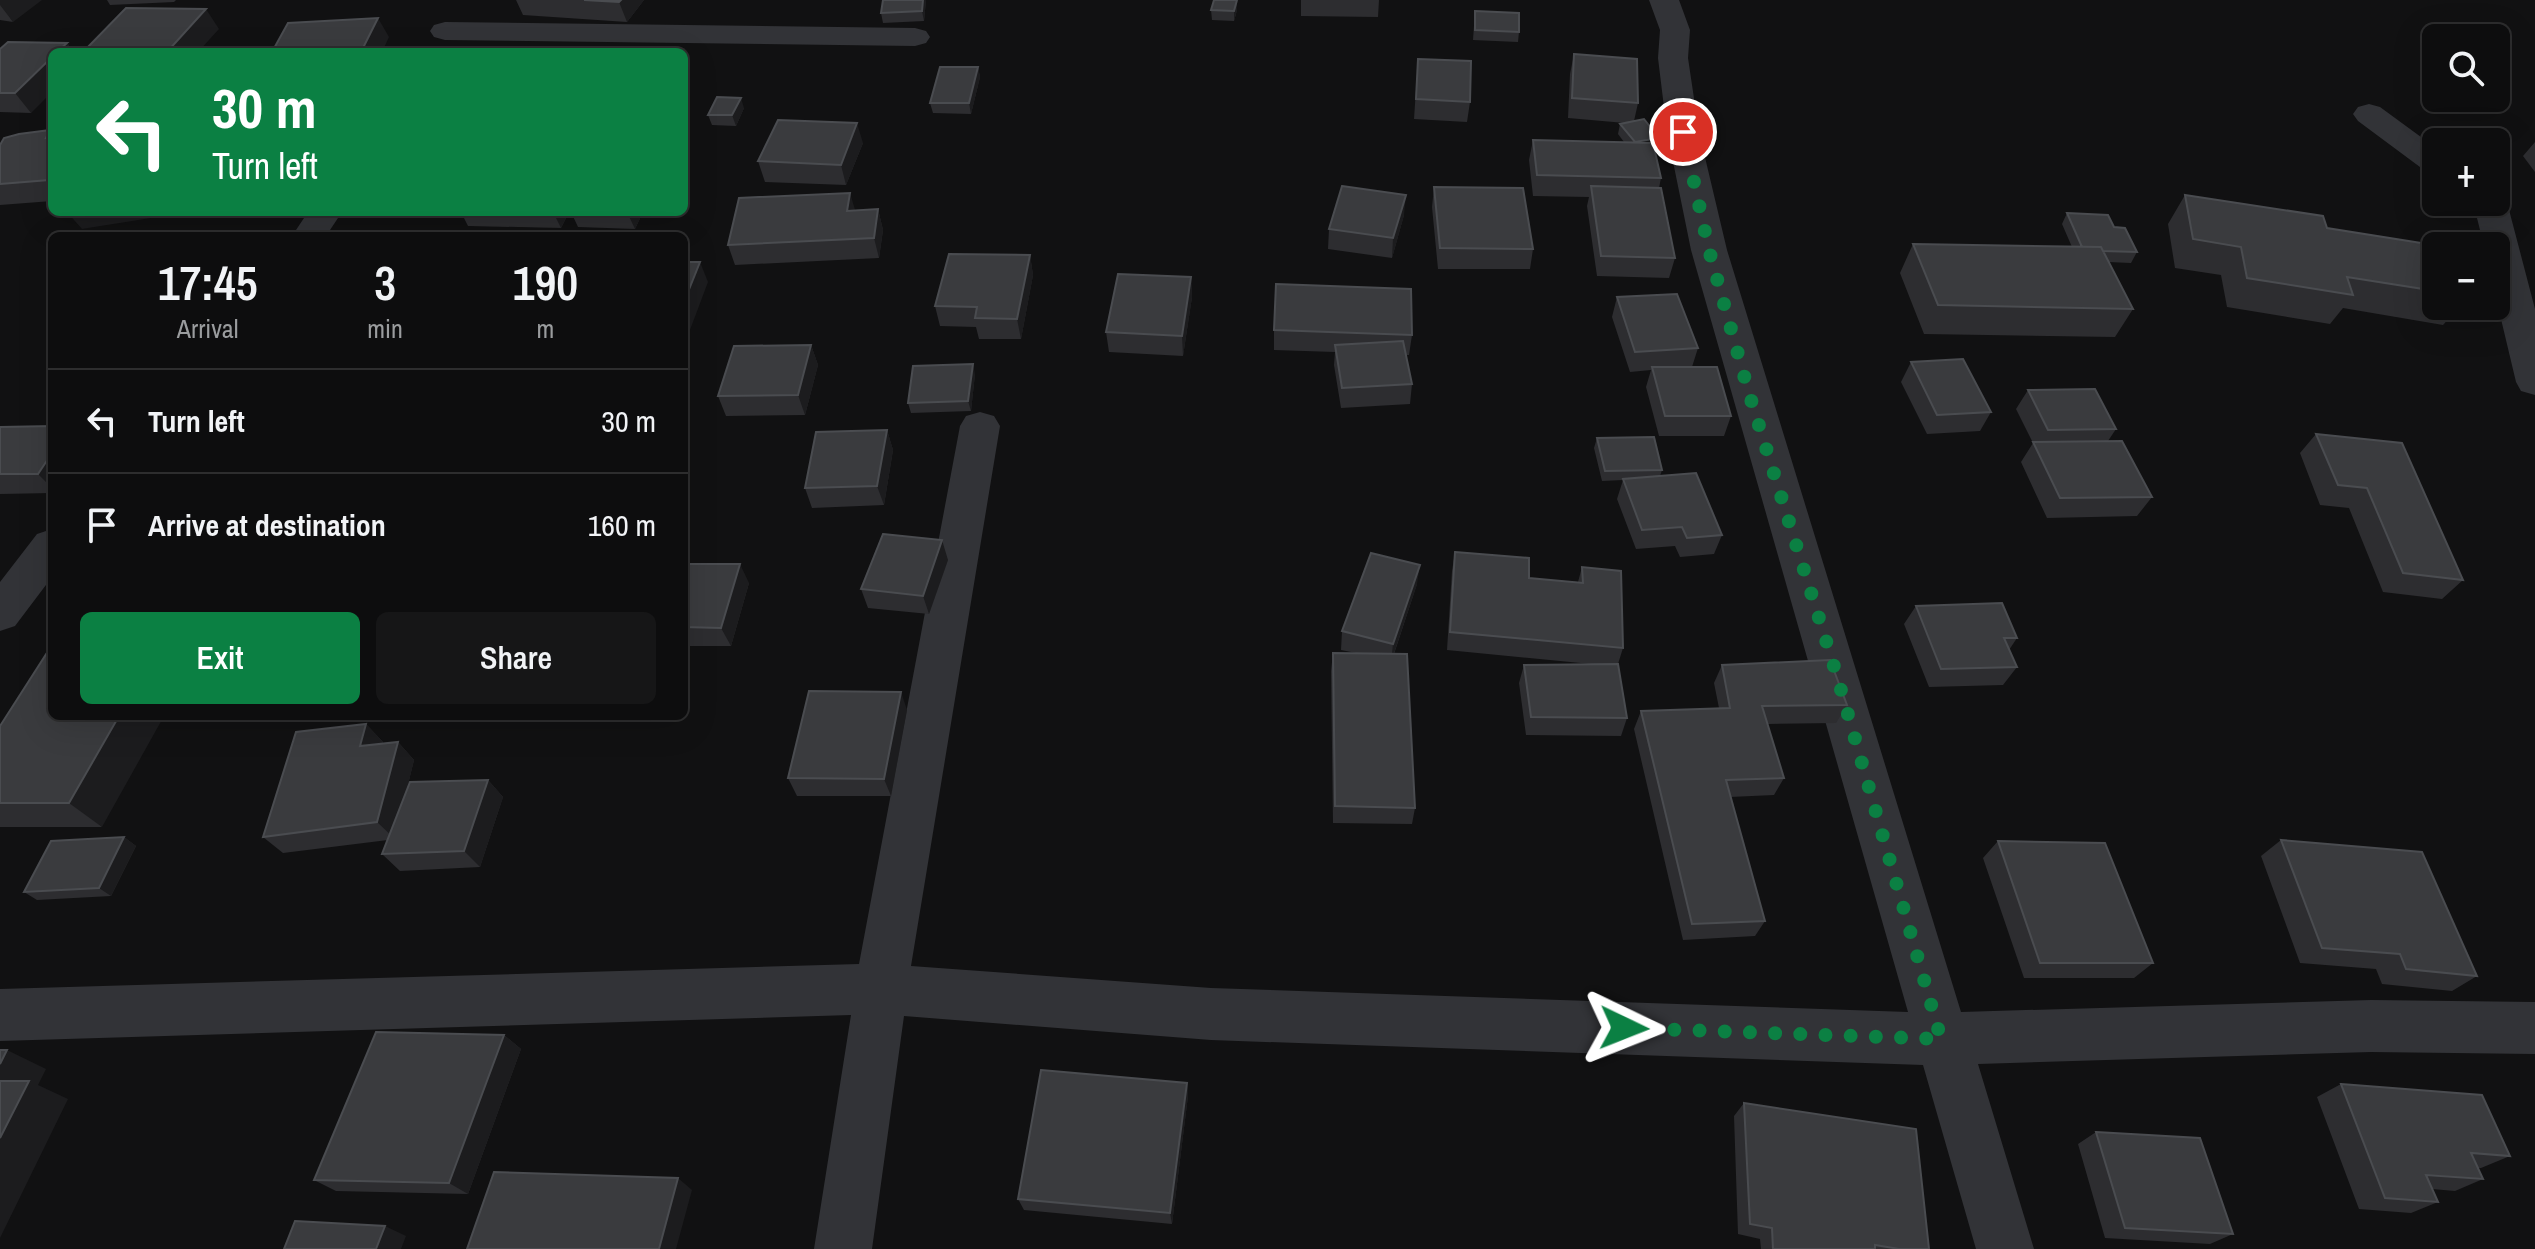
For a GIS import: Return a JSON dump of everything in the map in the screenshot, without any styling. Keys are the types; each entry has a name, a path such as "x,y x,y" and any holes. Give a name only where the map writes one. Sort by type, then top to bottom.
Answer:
{"street":[{"path":"439,42 469,0"},
{"path":"1664,0 1675,30 1673,58 1683,132 1709,250 1756,418 1837,676 2005,1249"},
{"path":"439,42 915,37"},
{"path":"2369,114 2422,153"},
{"path":"2494,216 2535,382"},
{"path":"843,1249 881,989 980,426"},
{"path":"0,614 48,550"},
{"path":"0,1015 881,989 1211,1014 1941,1039 2371,1026 2535,1028"}],"building":[{"path":"883,0 923,0 922,11 881,13"},
{"path":"1214,0 1237,0 1234,11 1211,10"},
{"path":"126,8 206,9 171,48 87,48"},
{"path":"1475,11 1519,13 1519,32 1475,30"},
{"path":"378,18 363,48 274,48 288,23"},
{"path":"8,42 67,43 61,48 48,48 48,61 15,93 0,93 0,49"},
{"path":"1574,54 1637,59 1638,103 1572,98"},
{"path":"1418,59 1471,61 1470,102 1416,99"},
{"path":"940,67 978,67 969,103 930,103"},
{"path":"717,97 741,98 732,115 708,115"},
{"path":"1644,119 1659,138 1635,142 1620,124"},
{"path":"778,120 857,123 841,165 758,161"},
{"path":"48,130 48,180 0,184 0,145 4,138"},
{"path":"1533,140 1653,143 1661,178 1537,175"},
{"path":"1342,186 1406,195 1393,238 1329,229"},
{"path":"1591,186 1661,188 1675,258 1601,256"},
{"path":"1434,187 1523,188 1533,249 1440,248"},
{"path":"850,193 847,211 878,209 874,238 728,245 739,198"},
{"path":"2185,195 2323,216 2327,228 2422,243 2422,289 2347,277 2353,295 2247,278 2241,247 2193,239"},
{"path":"2067,213 2108,215 2114,227 2125,228 2137,252 2082,247"},
{"path":"1913,244 2101,247 2133,309 1938,305"},
{"path":"949,254 1030,255 1017,319 975,318 977,307 935,306"},
{"path":"688,262 700,262 688,292"},
{"path":"1118,274 1191,277 1182,336 1106,332"},
{"path":"1276,284 1411,289 1412,335 1274,330"},
{"path":"1677,294 1698,348 1635,352 1617,297"},
{"path":"1403,341 1412,384 1342,388 1335,345"},
{"path":"811,345 798,395 718,396 734,346"},
{"path":"1963,359 1991,412 1937,415 1911,362"},
{"path":"973,364 968,401 908,403 913,366"},
{"path":"1652,367 1717,367 1731,416 1665,416"},
{"path":"2095,389 2116,429 2048,430 2028,390"},
{"path":"48,426 48,459 38,474 0,474 0,427"},
{"path":"887,430 877,486 805,488 816,432"},
{"path":"2316,434 2402,443 2463,580 2403,573 2367,488 2338,485"},
{"path":"1654,437 1662,470 1605,471 1597,438"},
{"path":"2122,441 2152,497 2060,498 2033,442"},
{"path":"1696,473 1722,535 1687,538 1682,527 1642,530 1623,479"},
{"path":"883,534 942,540 923,596 861,589"},
{"path":"1455,552 1529,558 1529,578 1583,583 1582,567 1621,571 1623,648 1450,632"},
{"path":"1371,553 1420,565 1393,644 1342,631"},
{"path":"688,564 740,564 721,628 688,627"},
{"path":"2002,603 2017,638 2004,638 2017,667 1941,669 1916,606"},
{"path":"48,651 48,720 117,720 69,803 0,803 0,726"},
{"path":"1333,653 1407,654 1415,808 1335,806"},
{"path":"1830,660 1847,705 1762,706 1784,778 1726,780 1765,921 1692,924 1641,711 1730,708 1722,665"},
{"path":"1618,664 1627,718 1531,717 1524,665"},
{"path":"809,691 901,692 884,779 788,778"},
{"path":"366,724 360,746 398,742 377,822 263,837 296,732"},
{"path":"488,780 464,851 382,854 410,782"},
{"path":"124,837 99,888 24,892 51,841"},
{"path":"2281,840 2422,852 2477,976 2406,969 2400,954 2322,948"},
{"path":"1998,841 2105,843 2153,963 2040,963"},
{"path":"376,1032 504,1035 449,1183 314,1180"},
{"path":"0,1050 7,1050 0,1064"},
{"path":"1041,1070 1187,1083 1170,1213 1018,1199"},
{"path":"0,1081 29,1081 0,1138"},
{"path":"2341,1084 2482,1095 2510,1156 2471,1153 2483,1179 2426,1175 2438,1202 2385,1198"},
{"path":"1744,1103 1916,1129 1929,1249 1875,1245 1875,1249 1773,1249 1772,1228 1750,1224"},
{"path":"2096,1132 2200,1138 2233,1234 2125,1228"},
{"path":"494,1172 678,1178 659,1249 467,1249"},
{"path":"295,1221 385,1226 376,1249 284,1249"}],"route":[{"path":"1624,1028 1941,1039 1837,676 1748,390 1709,250 1683,132"}]}
